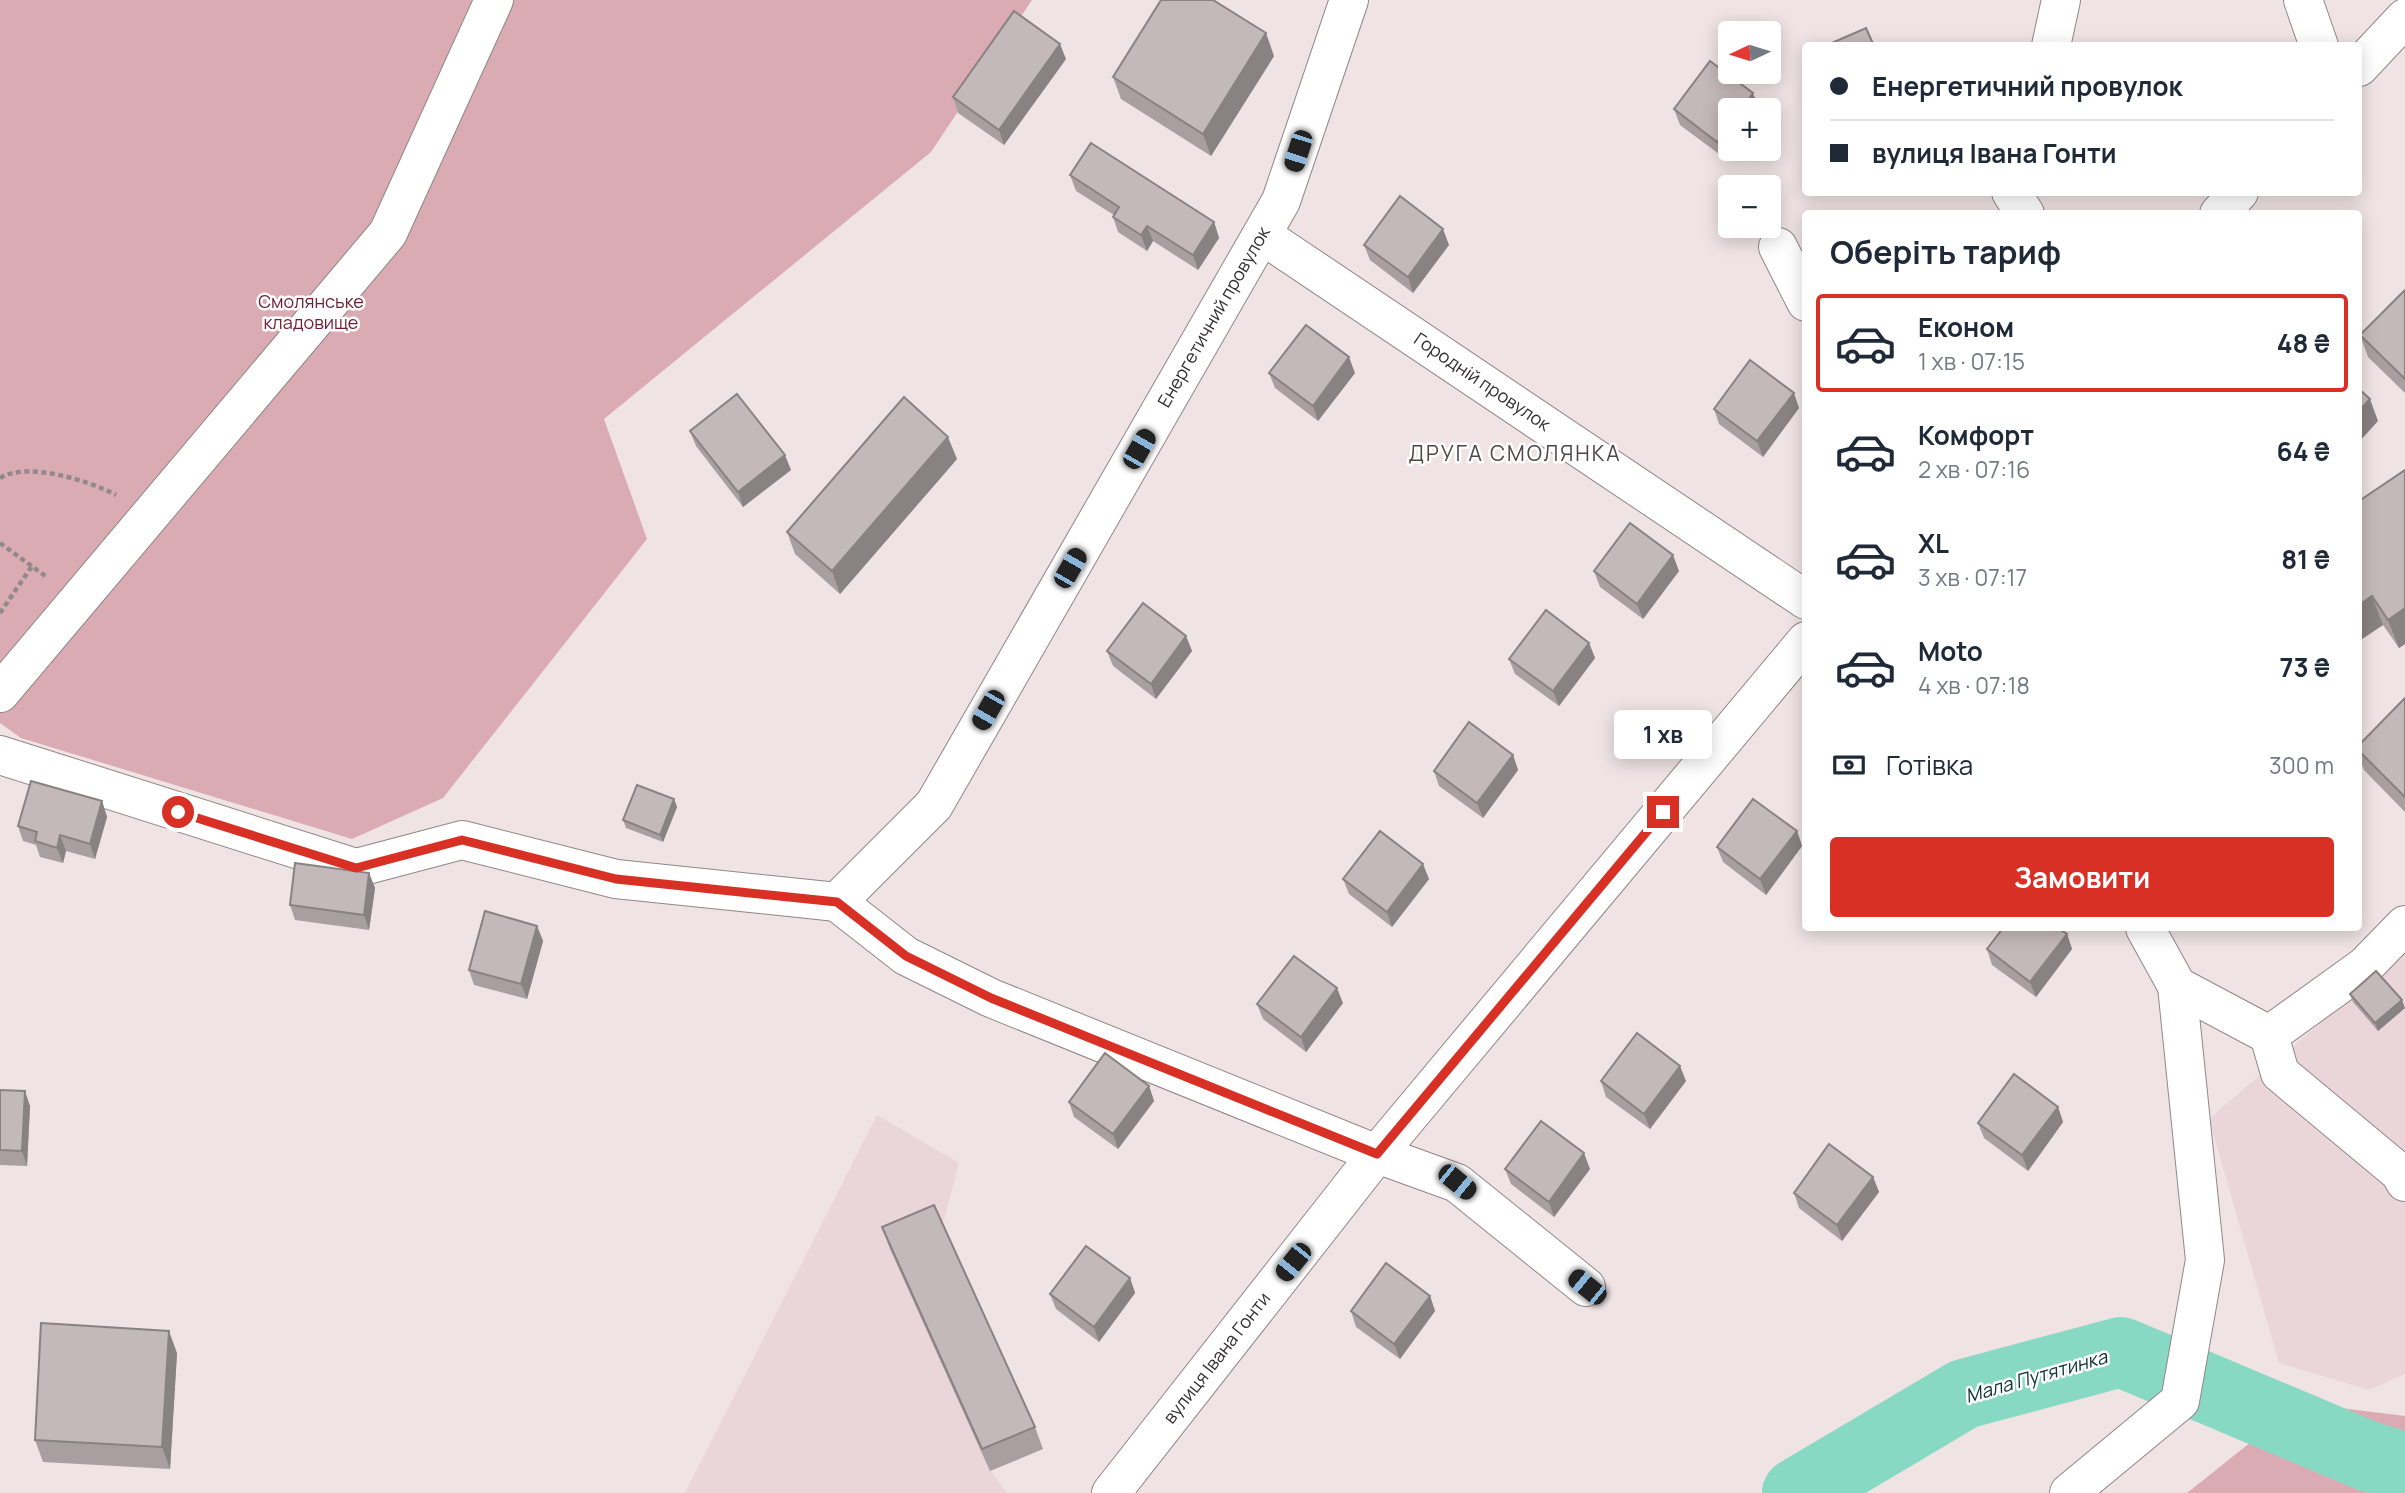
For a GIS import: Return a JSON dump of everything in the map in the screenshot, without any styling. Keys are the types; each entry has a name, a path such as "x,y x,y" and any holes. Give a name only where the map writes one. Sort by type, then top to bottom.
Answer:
{"street":[{"path":"0,693 388,233 494,0"},
{"name":"Енергетичний провулок","path":"837,902 934,805 1262,235 1281,201 1349,0"},
{"path":"2304,0 2318,42"},
{"path":"2362,64 2405,18"},
{"path":"2223,210 2235,196"},
{"name":"Городній провулок","path":"1262,235 1802,597"},
{"path":"1778,247 1802,294"},
{"name":"вулиця Івана Гонти","path":"1111,1493 1377,1154 1802,646"},
{"path":"0,755 356,868 462,840 616,879 837,902 906,956 991,998 1377,1154 1457,1182 1587,1287"},
{"path":"2269,1035 2365,966 2405,925"},
{"path":"2070,1493 2179,1401 2205,1260 2177,986 2147,931"},
{"path":"2177,986 2269,1035 2280,1073 2400,1173 2405,1182"}],"path":[{"path":"0,478 26,470 62,477 103,488 150,515"},
{"path":"0,543 78,600"},
{"path":"0,613 32,566"}],"shaded area":[{"path":"2405,950 2405,1374 2369,1390 2279,1363 2209,1119"},
{"path":"877,1115 959,1163 942,1227 1043,1449 991,1471 1007,1493 685,1493"}],"green space":[{"name":"Смолянське кладовище","path":"0,0 1032,0 931,152 604,419 647,539 443,798 352,839 21,738 0,723"},
{"path":"2300,1403 2405,1416 2405,1493 2187,1493"}],"building":[{"path":"1161,0 1213,0 1266,33 1203,134 1113,77"},
{"path":"1014,11 1060,44 999,130 953,97"},
{"path":"1866,28 1872,42 1834,42"},
{"path":"1710,61 1718,67 1718,84 1741,84 1753,93 1749,98 1718,98 1717,142 1674,109"},
{"path":"1091,143 1214,222 1193,255 1147,226 1141,235 1113,217 1119,207 1070,175"},
{"path":"1400,196 1443,229 1408,277 1364,245"},
{"path":"2405,290 2405,379 2362,337 2362,333"},
{"path":"1306,325 1349,357 1313,406 1269,373"},
{"path":"1750,360 1794,393 1757,441 1714,409"},
{"path":"2362,392 2370,399 2362,408"},
{"path":"737,394 785,455 738,492 690,431"},
{"path":"904,397 948,437 832,571 787,532"},
{"path":"2405,470 2405,608 2388,620 2372,596 2362,603 2362,499"},
{"path":"1630,523 1673,555 1637,604 1594,571"},
{"path":"1143,603 1186,636 1151,684 1107,651"},
{"path":"1546,610 1589,643 1553,691 1509,659"},
{"path":"2405,698 2405,797 2362,754 2362,742"},
{"path":"1469,722 1513,755 1477,803 1434,771"},
{"path":"31,781 102,801 90,844 60,835 57,848 35,841 37,832 18,826"},
{"path":"637,785 674,799 660,835 623,820"},
{"path":"1753,799 1797,831 1760,879 1717,847"},
{"path":"1380,831 1423,864 1387,912 1343,879"},
{"path":"295,863 369,873 364,915 290,905"},
{"path":"485,911 537,926 521,984 469,970"},
{"path":"2001,931 2062,931 2067,934 2030,982 1987,949"},
{"path":"1294,956 1337,988 1301,1037 1257,1004"},
{"path":"2376,971 2402,1000 2375,1023 2350,994"},
{"path":"1637,1033 1680,1066 1644,1114 1601,1081"},
{"path":"1105,1053 1149,1086 1113,1134 1069,1102"},
{"path":"2014,1074 2058,1107 2022,1155 1978,1123"},
{"path":"0,1090 25,1091 22,1151 0,1150"},
{"path":"1541,1121 1584,1153 1549,1202 1505,1169"},
{"path":"1829,1144 1873,1177 1837,1225 1794,1193"},
{"path":"934,1205 1035,1427 982,1449 882,1227"},
{"path":"1086,1246 1130,1278 1094,1327 1050,1294"},
{"path":"1386,1263 1430,1296 1394,1344 1351,1311"},
{"path":"41,1323 169,1331 162,1447 35,1440"}],"waterway":[{"name":"Мала Путятинка","path":"1797,1493 1964,1394 2121,1352 2370,1457 2405,1467"}],"district":[{"name":"ДРУГА СМОЛЯНКА","path":"1515,454"}],"route":[{"path":"178,812 356,868 462,840 616,879 837,902 906,956 991,998 1377,1154 1663,812"}]}
